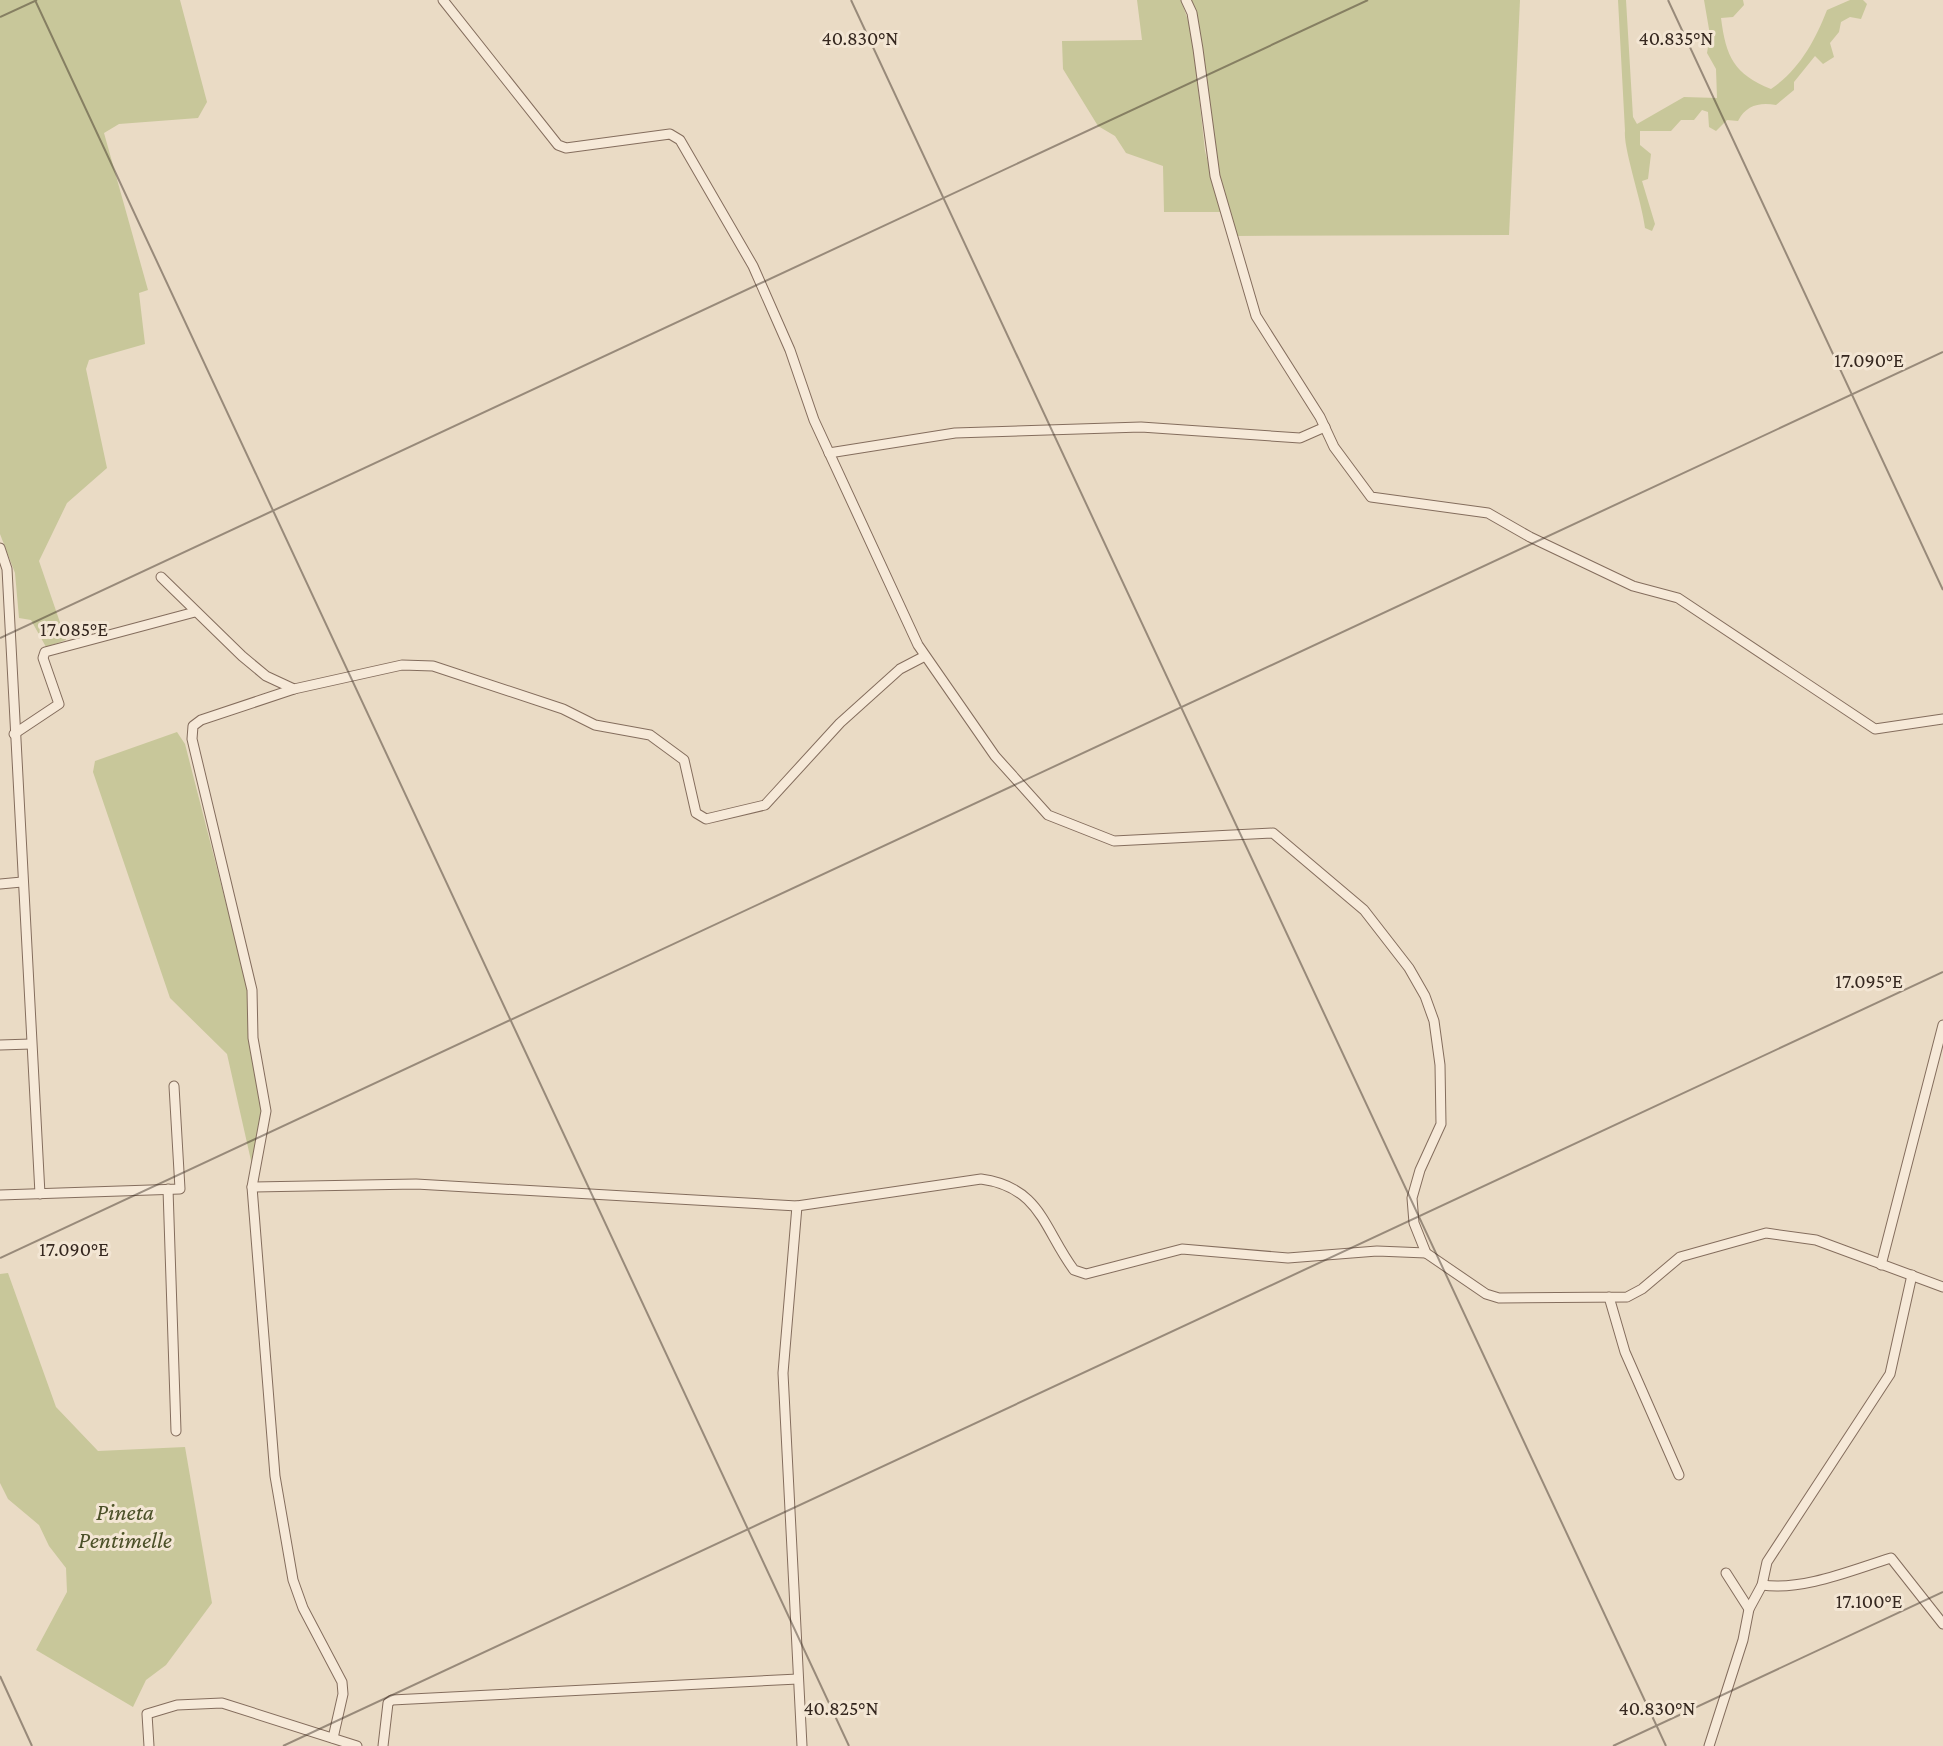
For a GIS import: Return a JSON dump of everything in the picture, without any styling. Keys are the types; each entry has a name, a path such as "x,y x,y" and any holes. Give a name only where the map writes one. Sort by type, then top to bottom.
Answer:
{"street":[{"path":"443,0 558,145 566,148 670,134 680,140 753,266 790,350 829,453 925,656 995,756 1048,815 1114,841 1273,833 1364,910 1409,968 1434,1021 1440,1065 1441,1124 1420,1170 1412,1198 1414,1223 1426,1253"},
{"path":"1186,0 1192,13 1215,176 1247,290 1274,350 1325,427 1334,447 1371,497 1488,513 1530,537 1633,586 1678,598 1875,729 1943,719"},
{"path":"829,453 955,433 1141,427 1300,438 1325,427"},
{"path":"0,548 7,569 40,1194"},
{"path":"161,577 266,676 294,689"},
{"path":"14,734 59,704 43,658 45,652 195,612"},
{"path":"333,1738 343,1694 342,1682 308,1618 293,1580 275,1476 252,1187 266,1111 253,1038 252,990 192,739 193,726 201,720 294,689 402,665 433,666 563,709 578,719 650,735 684,760 696,813 706,819 765,805 840,723 900,669 925,656"},
{"path":"0,884 22,882"},
{"path":"1881,1265 1943,1025"},
{"path":"0,1045 31,1044"},
{"path":"0,1195 180,1189 174,1086"},
{"path":"252,1187 416,1184 797,1206 954,1182 998,1181 1041,1213 1074,1270 1086,1274 1182,1249 1288,1258 1377,1251 1426,1253 1486,1294 1499,1298 1609,1297 1636,1293 1680,1257 1766,1233 1816,1240 1943,1287"},
{"path":"168,1189 176,1431"},
{"path":"797,1206 783,1373 802,1746"},
{"path":"1709,1746 1749,1609 1762,1585 1767,1562 1890,1374 1912,1275"},
{"path":"1609,1297 1625,1352 1679,1475"},
{"path":"1762,1585 1773,1587 1839,1574 1891,1558 1943,1624"},
{"path":"1726,1573 1749,1609"},
{"path":"383,1746 388,1703 392,1700 798,1679"},
{"path":"149,1746 147,1714 177,1705 222,1703 357,1746"}],"green space":[{"path":"0,0 180,0 207,102 198,118 119,124 104,133 148,290 139,293 145,344 89,360 86,369 107,468 67,503 39,561 66,640 46,647 31,620 19,618 15,573 0,534"},
{"path":"1137,0 1181,0 1192,32 1205,151 1221,212 1164,212 1163,166 1126,153 1115,136 1098,126 1063,69 1062,41 1142,40"},
{"path":"1187,0 1520,0 1509,235 1235,236 1215,177"},
{"path":"1618,0 1626,0 1633,117 1637,124 1684,97 1717,98 1716,69 1707,53 1710,35 1704,0 1743,0 1744,5 1733,17 1721,18 1729,54 1748,77 1771,89 1790,73 1805,54 1827,10 1850,0 1863,0 1867,4 1861,19 1850,17 1841,22 1839,32 1830,43 1834,57 1823,64 1815,56 1794,82 1794,90 1776,105 1754,106 1745,111 1738,121 1727,120 1716,131 1709,127 1708,112 1702,110 1694,120 1681,120 1671,131 1640,131 1640,145 1651,154 1648,179 1642,181 1655,224 1652,231 1645,228 1625,139"},
{"path":"177,732 185,744 248,989 266,1124 252,1165 227,1054 170,998 93,772 95,761"},
{"name":"Pineta Pentimelle","path":"8,1273 56,1407 98,1451 185,1447 212,1603 166,1665 146,1680 133,1707 36,1650 67,1592 66,1568 49,1546 39,1525 8,1499 0,1483 0,1274"}]}
